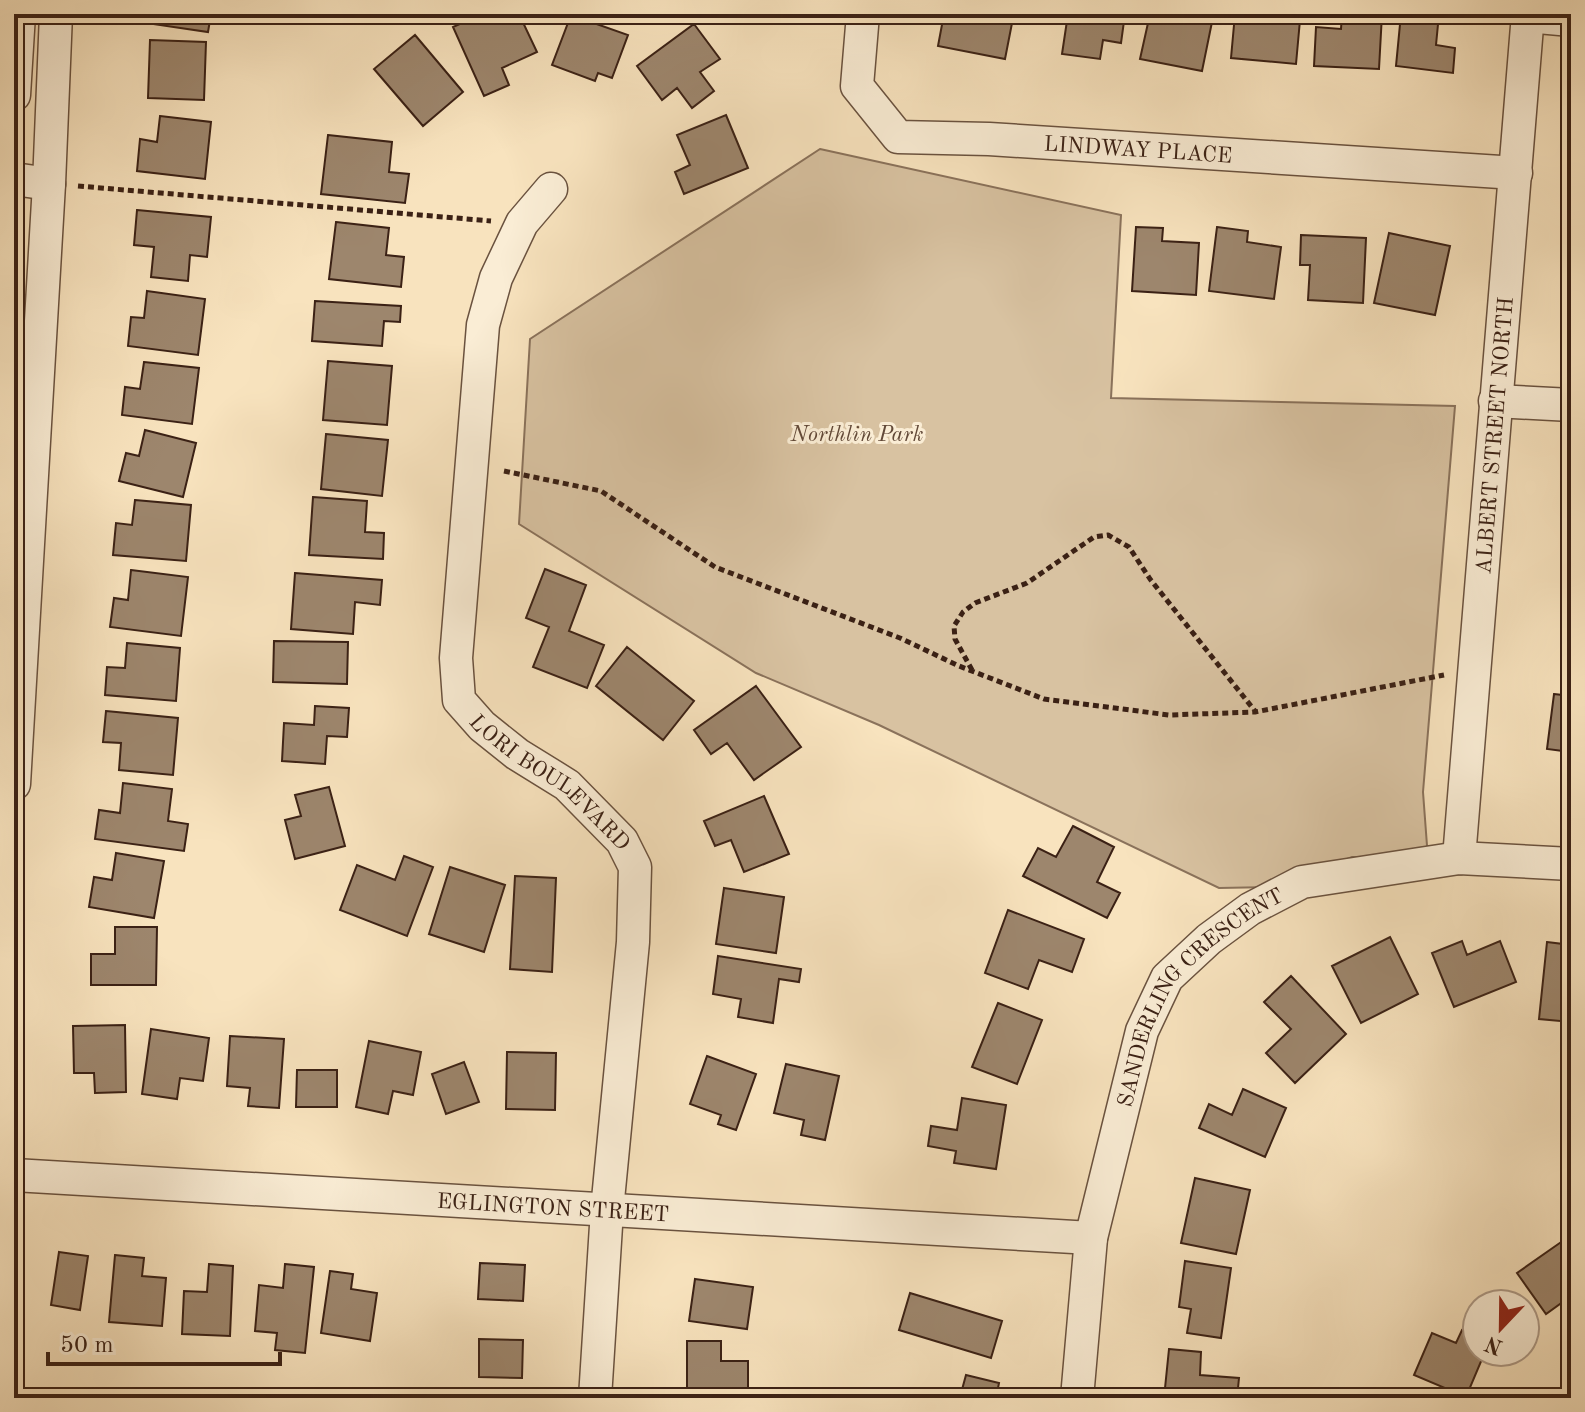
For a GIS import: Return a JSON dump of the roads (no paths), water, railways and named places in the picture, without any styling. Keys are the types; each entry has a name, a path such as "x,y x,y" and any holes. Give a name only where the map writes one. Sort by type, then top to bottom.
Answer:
{"street":[{"path":"14,95 19,14"},
{"path":"14,784 56,14"},
{"name":"LINDWAY PLACE","path":"863,14 857,86 898,137 989,139 1516,173"},
{"path":"1528,15 1571,20"},
{"name":"ALBERT STREET NORTH","path":"1459,858 1528,15"},
{"path":"14,179 49,184"},
{"name":"LORI BOULEVARD","path":"551,189 522,223 496,278 483,325 456,658 459,700 482,726 517,754 567,785 622,841 635,867 633,942 607,1210 595,1398"},
{"path":"1495,401 1571,405"},
{"name":"SANDERLING CRESCENT","path":"1077,1398 1091,1238 1142,1031 1167,978 1209,939 1250,909 1302,882 1459,858 1571,864"},
{"name":"EGLINGTON STREET","path":"14,1175 1091,1238"}],"park label":[{"name":"Northlin Park","path":"857,433"}]}
